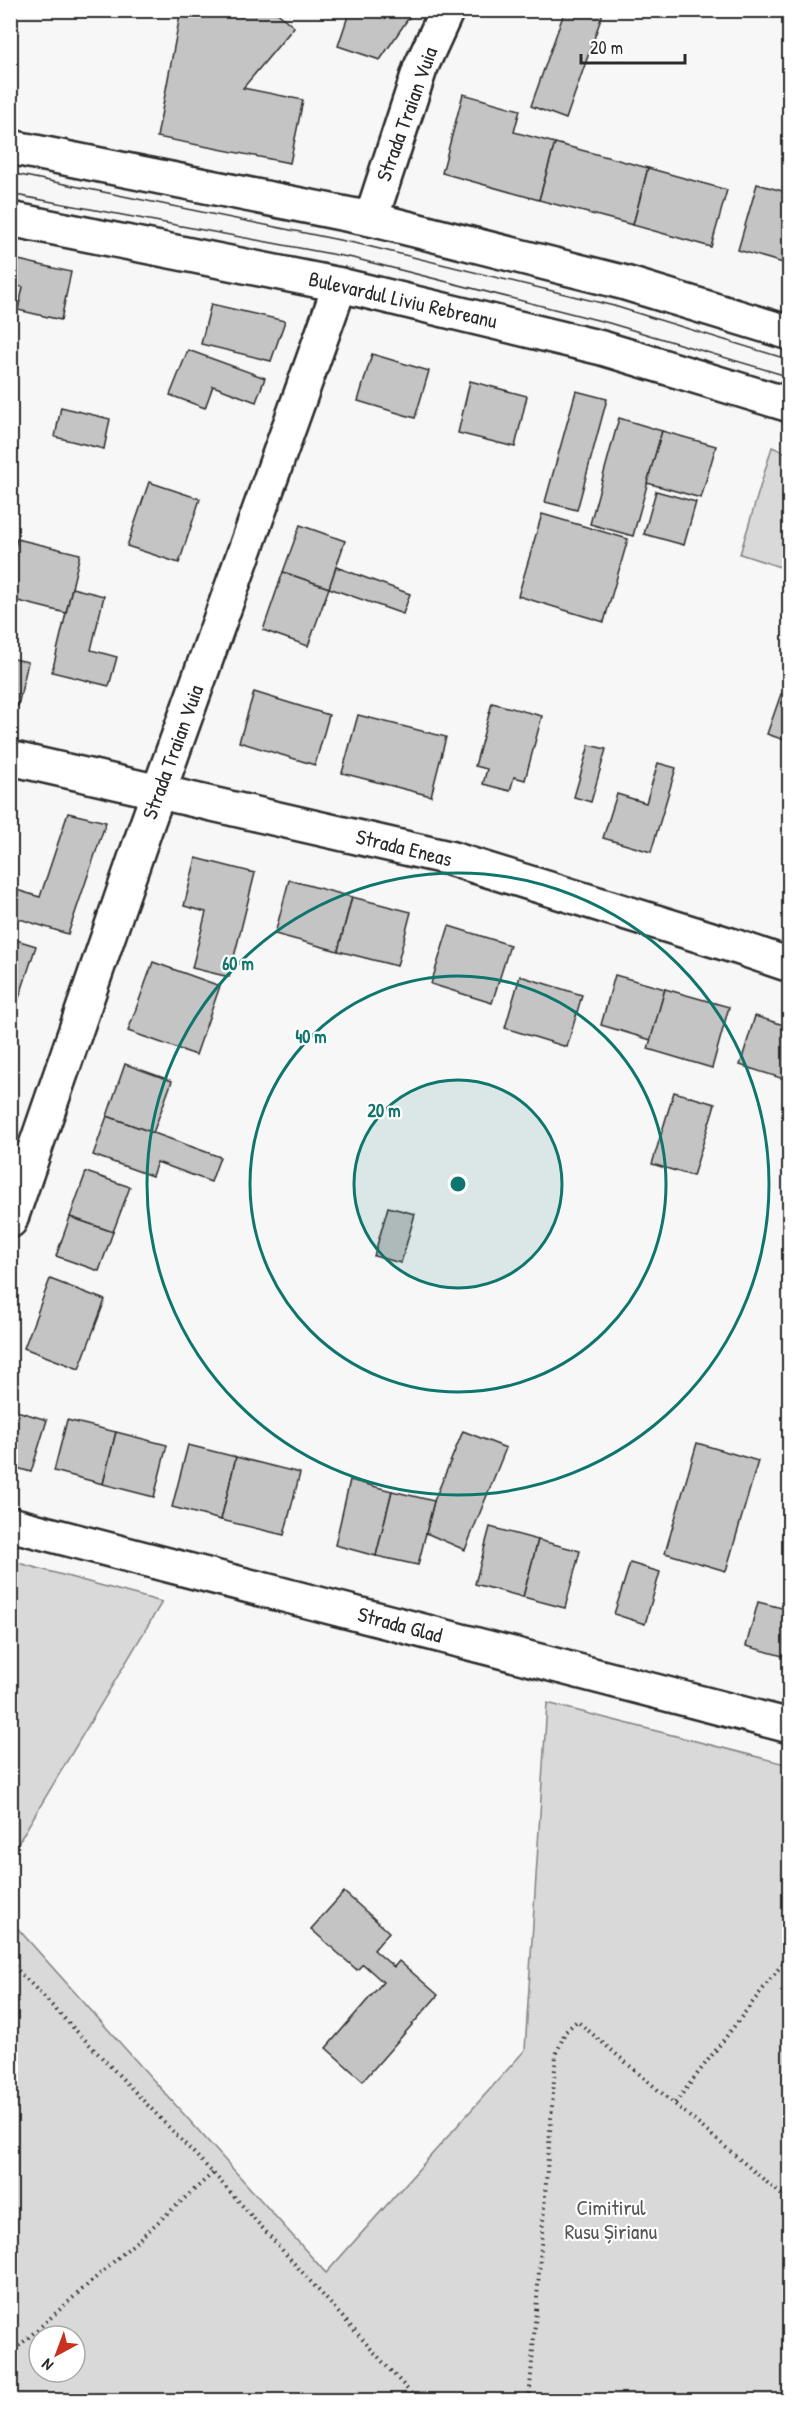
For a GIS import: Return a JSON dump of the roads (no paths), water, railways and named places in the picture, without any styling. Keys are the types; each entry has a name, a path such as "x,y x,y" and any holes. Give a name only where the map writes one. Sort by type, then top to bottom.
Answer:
{"street":[{"name":"Strada Traian Vuia","path":"371,219 420,69 447,10"},
{"path":"10,147 371,219 622,282 789,333"},
{"name":"Bulevardul Liviu Rebreanu","path":"10,219 340,285 602,348 789,405"},
{"name":"Strada Traian Vuia","path":"10,1221 159,791 340,285"},
{"name":"Strada Eneas","path":"10,758 449,858 789,965"},
{"name":"Strada Glad","path":"10,1524 789,1726"}],"tram line":[{"path":"10,173 359,244 614,306 790,360"},
{"path":"10,194 353,258 609,323 790,377"}],"park label":[{"name":"Cimitirul Rusu Șirianu","path":"611,2220"}]}
